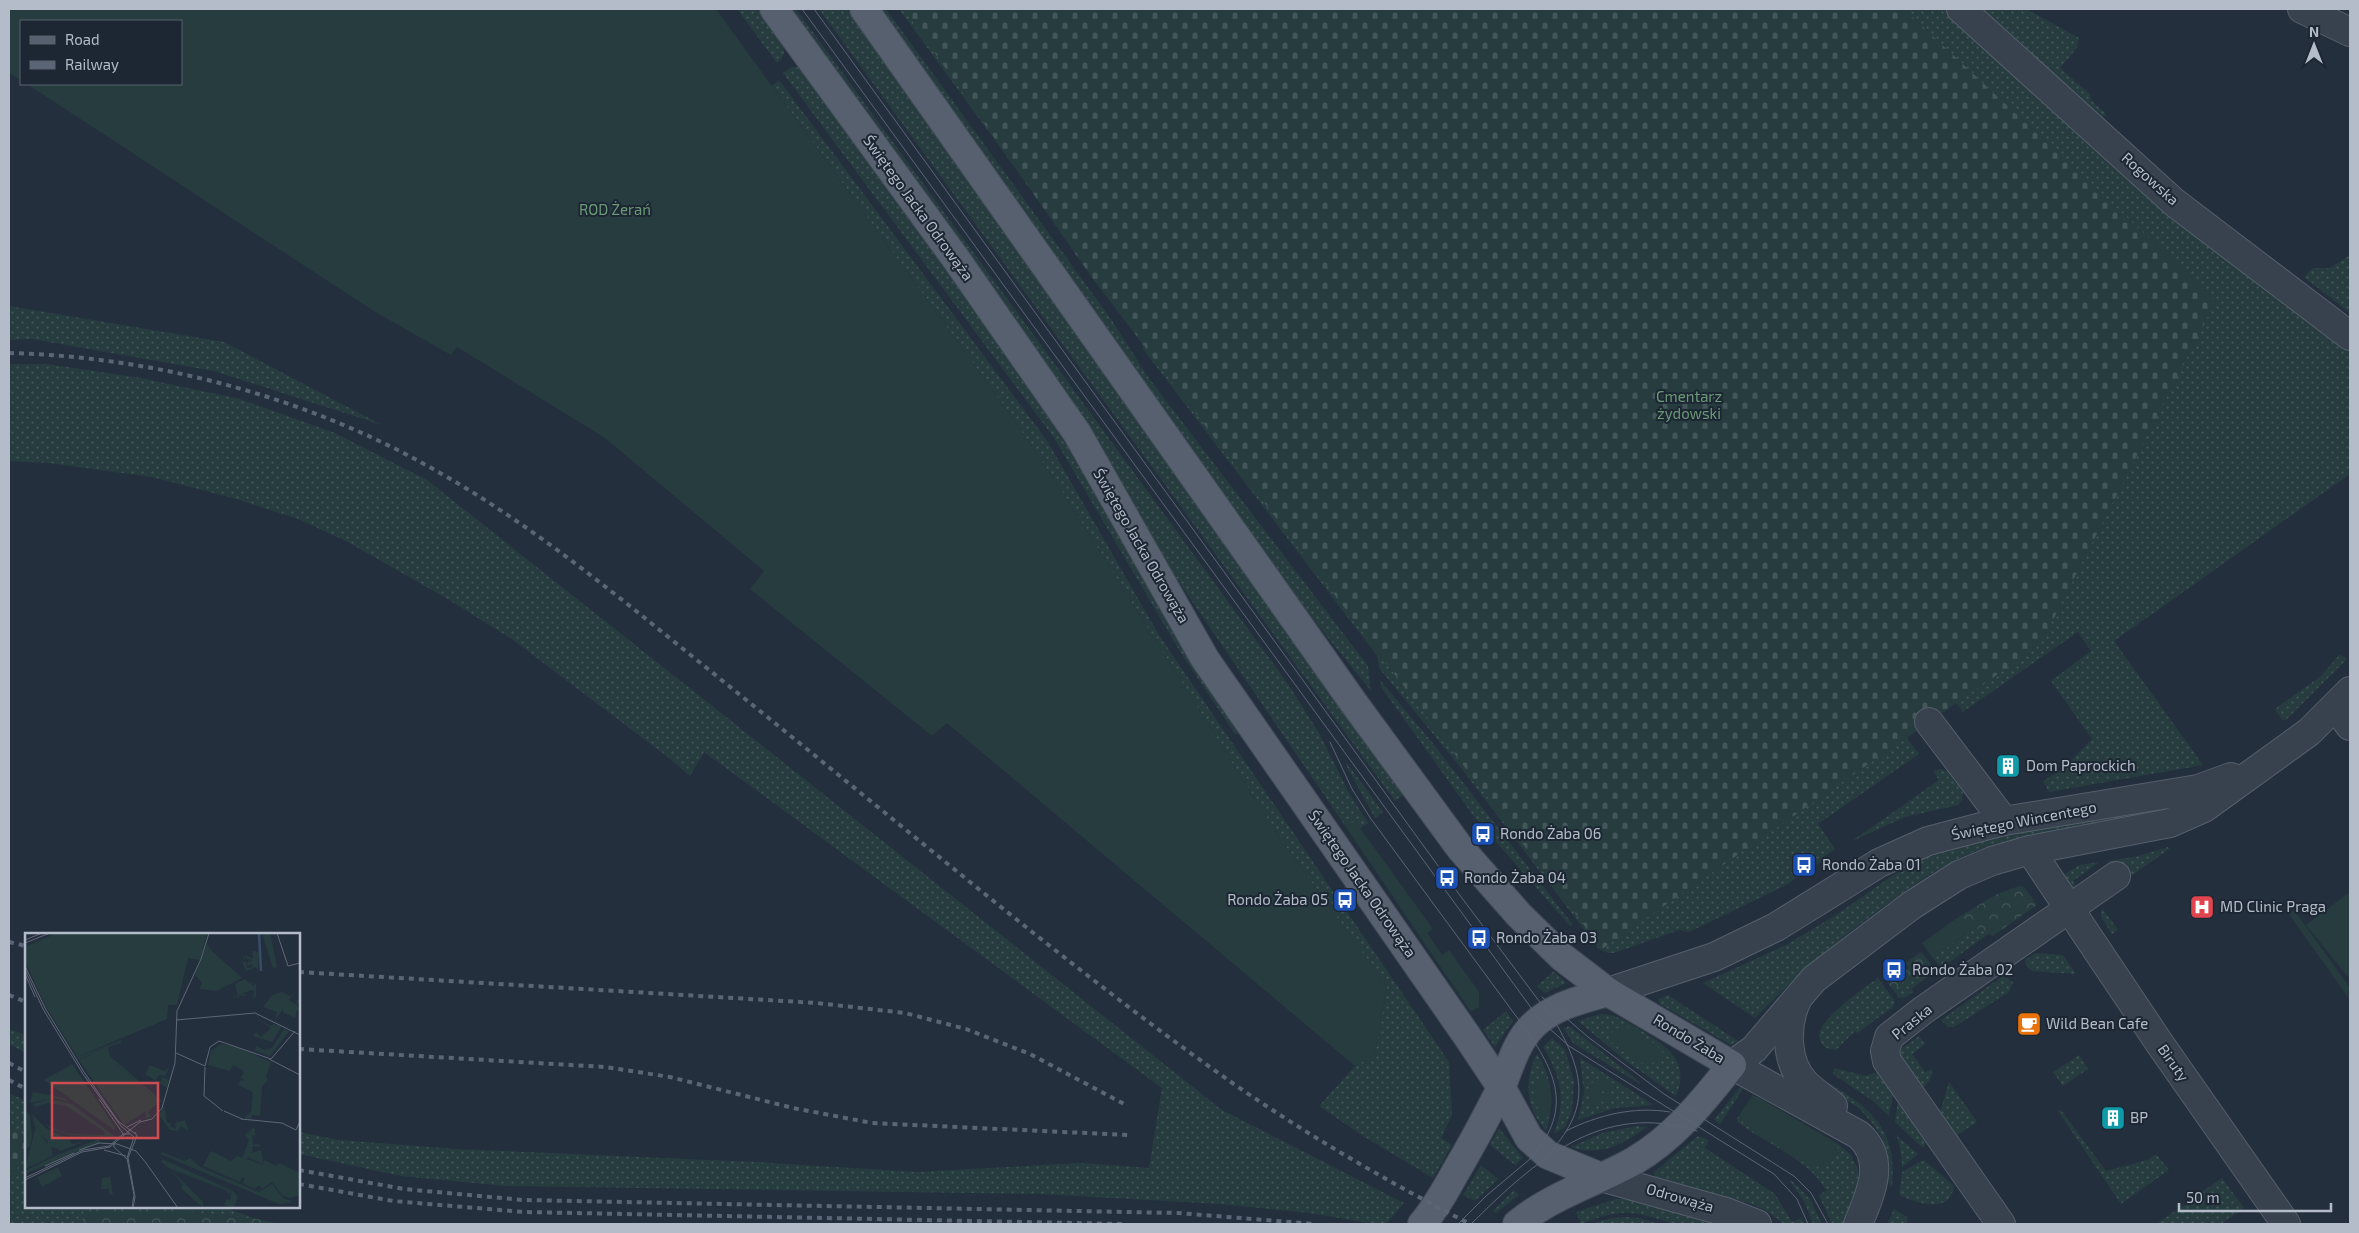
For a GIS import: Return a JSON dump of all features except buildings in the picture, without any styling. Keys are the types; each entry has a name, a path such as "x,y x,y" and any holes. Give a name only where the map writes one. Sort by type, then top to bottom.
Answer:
{"main road":[{"name":"Świętego Jacka Odrowąża","path":"774,9 956,259 1077,433 1205,659 1448,1007 1501,1087"},
{"path":"864,9 1353,702 1460,848 1554,950 1608,992"},
{"path":"1422,1224 1432,1213 1476,1138 1527,1031 1540,1020 1570,1003 1608,992"},
{"name":"Rondo Żaba","path":"1517,1224 1551,1200 1635,1160 1666,1138 1694,1113 1732,1065 1608,992"},
{"path":"1501,1087 1517,1120 1529,1138 1540,1148 1561,1161 1601,1177"}],"street":[{"name":"Rogowska","path":"1961,9 2175,202 2350,336"},
{"path":"2302,9 2350,32"},
{"name":"Świętego Wincentego","path":"1732,1065 1754,1049 1814,979 1864,940 1959,875 1992,861 2030,850 2170,823 2190,816 2345,708"},
{"path":"1929,722 2004,822"},
{"name":"Świętego Wincentego","path":"1608,992 1722,953 1776,927 1903,851 1928,840 2004,822 2198,789 2260,766"},
{"name":"Biruty","path":"2030,850 2069,910 2286,1224"},
{"name":"Praska","path":"2001,1224 1887,1061 1886,1045 1889,1037 1922,1011 2116,876"},
{"path":"1800,994 1791,1023 1789,1044 1792,1063 1805,1083 1840,1112 1865,1140 1872,1154 1874,1174 1872,1190 1858,1224"},
{"path":"1732,1065 1859,1135"},
{"name":"Odrowąża","path":"1601,1177 1726,1212 1757,1224"}],"green space":[{"name":"ROD Żerań","path":"9,9 716,9 1012,417 1066,498 1277,834 1387,987 1375,1054 1355,1066 947,723 932,736 750,589 764,571 605,438 457,347 451,355 372,310 29,85 182,85 182,20 20,20 20,79 9,73"},
{"path":"737,9 761,9 780,36 783,44 782,58 777,63"},
{"path":"788,9 796,9 1288,684 1319,733 1349,793 1368,823 1360,829 1355,821 1346,827 1159,553 1067,395 1016,321"},
{"path":"819,9 847,9 1403,795 1395,801"},
{"path":"879,9 886,9 1111,319 1148,377 1368,666 1371,691 1285,582"},
{"path":"899,9 920,9 1904,738 1906,737 1919,754 1818,824 1835,849 1822,858 1823,860 1817,865 1811,857 1793,868 1798,876 1788,884 1689,932 1679,930 1614,953 1608,953 1599,949 1461,768 1379,668 1378,657 1143,349 1141,340"},
{"name":"Cmentarz żydowski","path":"904,9 1904,9 2216,301 2040,645 1602,949 1093,279"},
{"path":"1904,9 1945,9 2167,216 2350,348 2350,474 2114,641 2203,765 2049,792 2043,781 2063,769 2092,739 2051,681 2091,651 2078,632 1963,712 1956,703 1991,678 2216,301"},
{"path":"1976,9 2026,9 2079,38 2077,48 2060,68 2090,94 2091,100 2107,115 2103,117 2093,108 2086,114"},
{"path":"792,67 800,67 943,263 1049,416 1091,485 1186,653 1241,734 1235,734 1182,655 1054,438 783,73"},
{"path":"779,80 1048,442 1159,635 1449,1062 1452,1115 1441,1138 1452,1145 1433,1178 1363,1136 1319,1106 1355,1066 1375,1054 1387,987 1277,834 1066,498 1012,417 772,86"},
{"path":"2350,255 2350,313 2304,277 2313,268 2330,268"},
{"path":"9,306 224,342 382,425 214,371 32,339 9,340"},
{"path":"9,364 47,364 140,378 240,399 335,433 427,480 1222,1110 1404,1203 1386,1224 1375,1224 1309,1213 1221,1204 1041,1194 505,1186 401,1176 300,1154 300,1132 339,1140 456,1149 755,1162 917,1172 1082,1163 1149,1168 1162,1088 704,752 690,776 513,640 446,598 346,541 298,519 236,499 152,477 49,463 9,461"},
{"path":"2340,654 2347,659 2286,720 2282,720 2275,709 2321,676"},
{"path":"1380,680 1431,741 1573,925 1570,926 1475,818 1381,687"},
{"path":"1347,763 1383,812 1375,818 1346,765"},
{"path":"1940,769 1947,771 1963,793 1962,800 1958,805 1905,817 1852,841 1939,780 1933,771"},
{"path":"2188,804 2141,817 1999,843 1970,853 1943,867 1874,913 1804,971 1755,1018 1703,983 1788,944 1839,913 1892,876 1933,853 1976,840"},
{"path":"1355,821 1433,929 1427,933 1442,955 1449,950 1479,992 1479,1007 1471,1012 1346,827"},
{"path":"2168,847 2169,849 2123,882 2107,861 2139,856"},
{"path":"2099,862 2073,881 2080,891 2075,892 2058,879 2079,865"},
{"path":"2019,886 2024,887 2037,905 1993,936 1979,927 1965,934 1954,920 1995,895"},
{"path":"2350,892 2350,977 2349,978 2306,925"},
{"path":"2102,908 2118,930 2112,934 2101,917"},
{"path":"2294,910 2350,988 2350,1000 2289,914"},
{"path":"1954,920 1965,934 1933,958 1922,943"},
{"path":"1979,927 1990,933 1944,966 1940,966 1933,958 1965,934"},
{"path":"1921,952 1929,962 1893,990 1888,983 1909,968 1905,963"},
{"path":"2036,953 2063,955 2076,974 2032,971 2026,965 2025,960"},
{"path":"1929,962 1935,969 1934,972 1911,989 1913,992 1905,998 1899,998 1893,990"},
{"path":"1554,971 1566,983 1545,993 1537,986"},
{"path":"2003,976 2013,982 2009,992 1954,1027 1948,1027 1941,1020"},
{"path":"1878,978 1895,1001 1893,1007 1857,1033 1855,1031 1836,1050 1826,1048 1820,1041 1821,1028 1834,1012"},
{"path":"1668,995 1738,1041 1731,1045 1660,1004 1658,999"},
{"path":"1506,1011 1513,1021 1495,1047 1483,1030"},
{"path":"1600,1014 1616,1017 1630,1023 1658,1041 1673,1055 1678,1063 1680,1073 1680,1083 1676,1096 1626,1061 1578,1021"},
{"path":"1569,1026 1640,1082 1640,1084 1573,1043 1564,1029"},
{"path":"1621,1026 1626,1026 1655,1044 1664,1054 1664,1059 1645,1065 1611,1042 1611,1033"},
{"path":"9,1029 25,1035 25,1052 9,1044"},
{"path":"1919,1036 1925,1044 1912,1054 1925,1072 1933,1069 1930,1080 1924,1087 1914,1086 1899,1055 1901,1049"},
{"path":"1552,1038 1565,1050 1574,1081 1572,1111 1565,1127 1556,1133 1554,1132 1560,1110 1560,1088 1554,1067 1543,1047"},
{"path":"1537,1054 1546,1073 1551,1091 1551,1111 1546,1131 1534,1113 1529,1094 1530,1074"},
{"path":"2079,1055 2088,1069 2063,1086 2053,1072"},
{"path":"1580,1058 1652,1105 1615,1108 1578,1120 1584,1093"},
{"path":"1834,1068 1866,1076 1878,1072 1893,1095 1889,1116 1873,1101 1833,1074"},
{"path":"1808,1071 1844,1092 1872,1115 1882,1129 1889,1145 1893,1165 1892,1188 1888,1181 1887,1157 1882,1138 1873,1124 1858,1107 1826,1088"},
{"path":"1599,1078 1615,1084 1616,1088 1614,1090 1602,1090 1602,1093 1609,1096 1609,1099 1593,1106 1589,1102 1589,1092 1593,1081"},
{"path":"1543,1079 1548,1083 1550,1096 1549,1113 1546,1118 1540,1112 1536,1097 1537,1083"},
{"path":"1949,1082 1977,1122 1956,1136 1938,1119"},
{"path":"1740,1087 1743,1089 1720,1124 1714,1120"},
{"path":"9,1093 25,1101 25,1140 9,1127"},
{"path":"1753,1095 1838,1144 1851,1155 1858,1170 1858,1187 1844,1224 1832,1224 1819,1196 1826,1190 1808,1169 1738,1122 1737,1119"},
{"path":"1758,1097 1838,1144 1832,1160 1818,1166 1806,1164 1744,1124 1741,1115 1742,1111 1750,1102"},
{"path":"1898,1100 1927,1142 1923,1148 1895,1122"},
{"path":"2061,1110 2106,1171 2147,1160 2156,1154 2169,1170 2121,1204 2058,1111"},
{"path":"1638,1126 1647,1127 1629,1139 1602,1150 1582,1150 1571,1147 1602,1133"},
{"path":"9,1127 25,1140 25,1157 9,1179"},
{"path":"1499,1128 1523,1158 1515,1165 1490,1145"},
{"path":"1698,1136 1709,1140 1705,1148 1775,1194 1792,1222 1802,1218 1803,1224 1784,1224 1767,1211 1751,1204 1654,1176 1654,1172"},
{"path":"1897,1136 1918,1154 1902,1167 1901,1153"},
{"path":"25,1157 25,1208 85,1208 81,1224 9,1224 9,1179"},
{"path":"1924,1160 1954,1186 1951,1195 1946,1201 1939,1204 1923,1203 1899,1195 1902,1172"},
{"path":"1481,1165 1498,1179 1475,1201 1463,1195"},
{"path":"2222,1178 2244,1208 2221,1224 2156,1224"},
{"path":"1791,1180 1810,1199 1822,1224 1813,1224 1805,1203"},
{"path":"1514,1190 1519,1195 1496,1213 1493,1211"},
{"path":"1616,1199 1635,1199 1725,1224 1681,1224 1679,1222 1674,1224 1638,1214 1618,1213 1581,1224 1576,1212"},
{"path":"85,1208 176,1208 184,1211 257,1219 280,1224 81,1224"},
{"path":"176,1208 226,1208 257,1219 184,1211"},
{"path":"1894,1209 1907,1217 1907,1224 1887,1224"},
{"path":"1639,1218 1659,1224 1592,1224 1607,1219"}],"tram line":[{"path":"802,9 1540,1020 1569,1046 1774,1174 1797,1199 1808,1224"},
{"path":"814,9 1447,878 1557,1025 1575,1065 1578,1099 1567,1130 1555,1147 1539,1164"},
{"path":"1330,742 1352,789 1371,819 1527,1031 1547,1064 1556,1094 1556,1110 1552,1125 1544,1141 1531,1158"},
{"path":"1542,997 1588,1037 1664,1094 1794,1176 1811,1193 1828,1224"},
{"path":"1566,1131 1591,1120 1616,1113 1643,1110 1670,1112"},
{"path":"1471,1224 1545,1159 1572,1142 1600,1130 1630,1124 1662,1124 1697,1131"},
{"path":"1458,1224 1486,1196 1536,1154"}],"railway":[{"path":"9,353 65,356 121,363 177,373 232,386 286,403 339,423 391,446 471,491 501,510 616,595 1033,933 1181,1046 1260,1102 1318,1139 1378,1175 1470,1224"},
{"path":"9,942 25,946"},
{"path":"300,972 817,1003 905,1013 966,1029 1030,1054 1126,1105"},
{"path":"9,995 25,1002"},
{"path":"300,1049 605,1067 670,1077 793,1108 872,1123 1128,1135"},
{"path":"9,1063 25,1071"},
{"path":"9,1080 25,1088"},
{"path":"300,1170 404,1189 523,1200 1178,1213 1315,1224"},
{"path":"300,1184 393,1201 524,1212 1124,1224"}],"place":[{"name":"Dom Paprockich","path":"2008,766"},
{"name":"Rondo Żaba 06","path":"1483,834"},
{"name":"Rondo Żaba 01","path":"1804,865"},
{"name":"Rondo Żaba 04","path":"1447,878"},
{"name":"Rondo Żaba 05","path":"1345,900"},
{"name":"MD Clinic Praga","path":"2202,907"},
{"name":"Rondo Żaba 03","path":"1479,938"},
{"name":"Rondo Żaba 02","path":"1894,970"},
{"name":"Wild Bean Cafe","path":"2029,1024"},
{"name":"BP","path":"2113,1118"}]}
